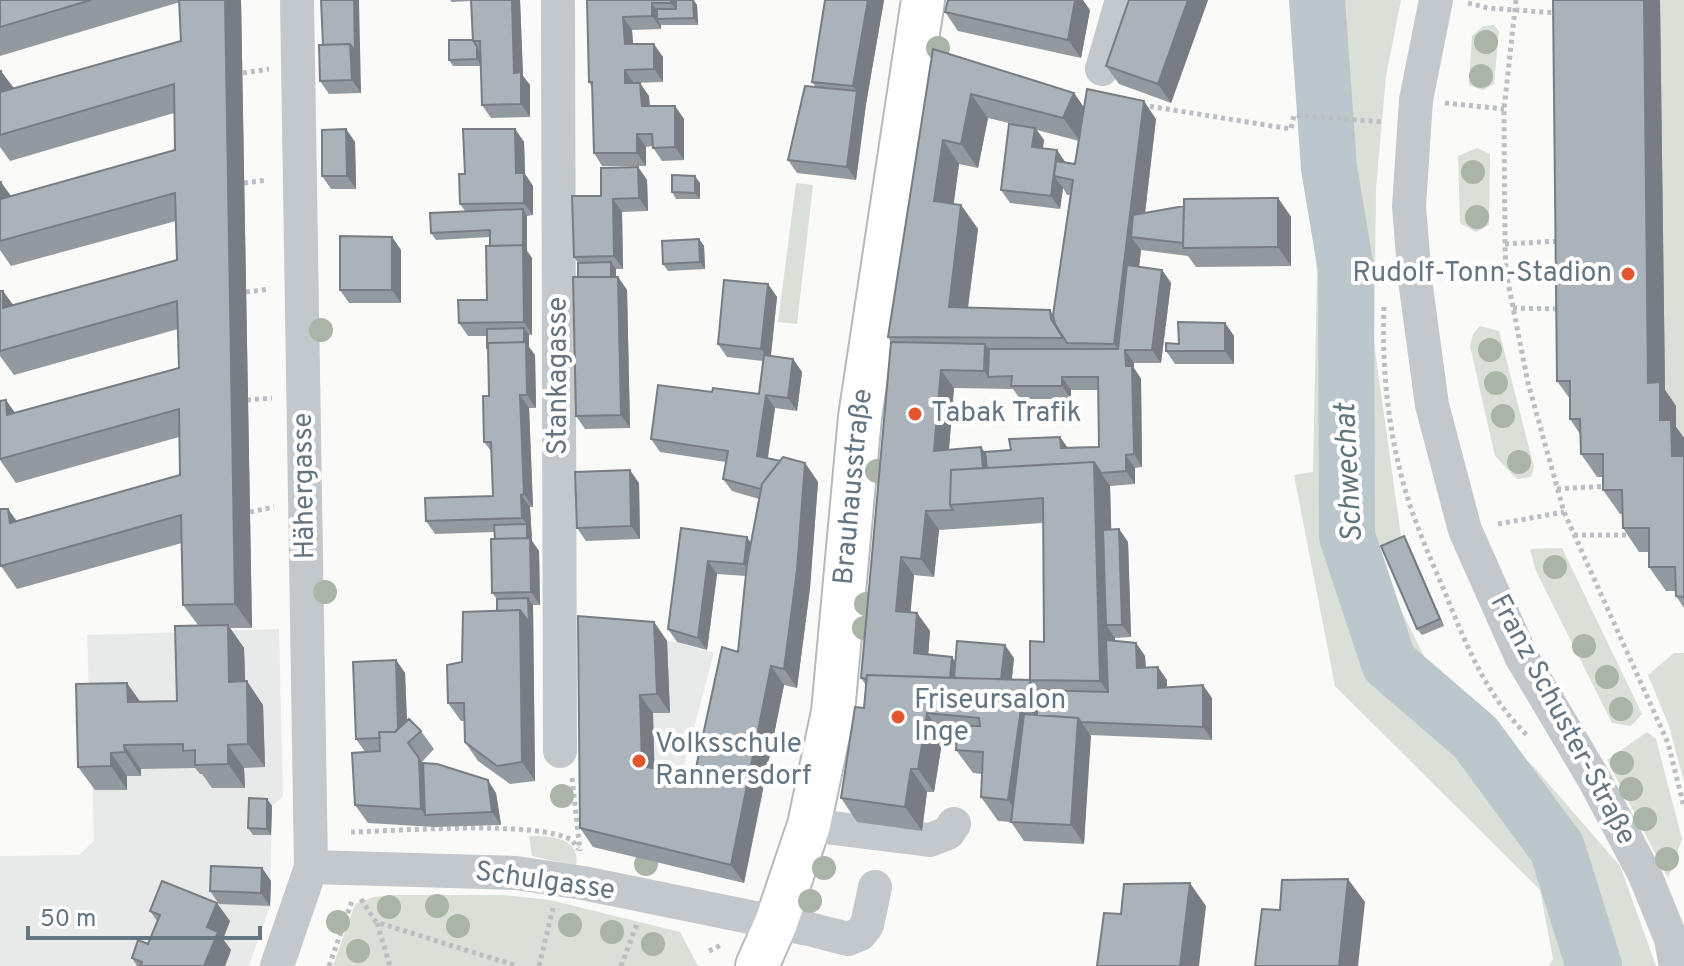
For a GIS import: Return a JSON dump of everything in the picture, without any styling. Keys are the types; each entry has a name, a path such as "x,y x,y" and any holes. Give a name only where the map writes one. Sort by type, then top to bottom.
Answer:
{"main road":[{"name":"Brauhausstraße","path":"757,966 776,923 809,825 833,712 860,417 923,0"}],"street":[{"name":"Hähergasse","path":"277,966 311,867 297,0"},
{"name":"Stankagasse","path":"558,0 560,751"},
{"path":"1102,69 1122,0"},
{"name":"Franz Schuster-Straße","path":"1450,1 1416,100 1409,206 1415,280 1432,405 1465,530 1521,656 1594,779 1645,875 1671,939 1676,966"},
{"path":"809,825 930,840 948,833 954,824"},
{"name":"Schulgasse","path":"311,867 516,873 848,939 860,934 867,925 875,887"}],"path":[{"path":"1516,0 1504,109 1505,244 1506,272 1528,383 1564,512 1668,743 1684,807"},
{"path":"1450,1 1567,13"},
{"path":"243,73 274,69"},
{"path":"1416,100 1504,109"},
{"path":"1138,105 1291,129 1294,115 1391,123"},
{"path":"244,183 276,179"},
{"path":"1505,244 1572,241"},
{"path":"1415,280 1506,272"},
{"path":"246,292 279,288"},
{"path":"1513,308 1572,309"},
{"path":"247,400 281,397"},
{"path":"1557,489 1620,486"},
{"path":"250,512 283,506"},
{"path":"1465,530 1564,512"},
{"path":"1574,535 1639,535"},
{"path":"560,751 575,783 580,852"},
{"path":"329,966 356,887 376,922 390,966"},
{"path":"621,966 640,916"},
{"path":"376,922 517,966"}],"shaded area":[{"path":"1291,0 1401,0 1386,76 1376,188 1374,343 1401,536 1372,552 1439,686 1534,767 1620,866 1656,966 1549,966 1553,959 1540,890 1335,686 1294,475 1313,472 1317,273"},
{"name":"Rudolf-Tonn-Stadion","path":"1569,0 1684,0 1684,590 1666,591 1665,552 1639,552 1639,514 1620,514 1619,477 1597,477"},
{"path":"1494,25 1499,31 1494,84 1483,90 1469,85 1472,36 1483,26"},
{"path":"1477,148 1490,154 1489,225 1476,232 1460,223 1458,156"},
{"path":"796,183 813,185 797,324 778,322"},
{"path":"1480,326 1499,331 1534,467 1531,477 1517,479 1495,456 1470,346 1473,334"},
{"path":"1562,548 1642,714 1631,726 1612,723 1536,571 1530,549"},
{"path":"279,629 283,796 272,806 270,906 249,966 0,966 0,856 79,855 94,841 87,635"},
{"name":"Volksschule Rannersdorf","path":"591,635 677,642 714,653 680,779 763,796 744,883 593,847"},
{"path":"1674,653 1684,653 1684,782 1669,726 1648,675"},
{"path":"1647,732 1656,739 1682,839 1668,878 1607,760"},
{"path":"529,836 563,840 574,849 576,866 532,856"},
{"path":"503,895 550,900 680,932 698,966 333,966 355,904 374,897"}],"building":[{"path":"0,0 91,0 0,27"},
{"path":"179,0 225,0 235,604 183,605 181,515 1,566 0,563 0,509 8,509 10,523 180,475 179,409 0,459 0,401 6,400 7,415 179,368 177,301 0,351 0,291 3,291 3,308 177,260 175,193 0,241 0,182 1,199 175,150 174,84 0,135 0,71 1,92 181,41"},
{"path":"321,0 354,0 355,51 350,44 323,45"},
{"path":"471,0 512,0 514,73 521,72 521,104 482,105 480,41 473,41"},
{"path":"587,0 671,0 671,3 652,3 652,16 623,17 625,44 654,44 654,69 625,70 625,83 640,83 642,106 675,106 675,147 653,148 652,134 637,134 637,153 594,153"},
{"path":"676,0 693,0 694,18 657,19 657,9 676,9"},
{"path":"825,0 868,0 853,86 812,82"},
{"path":"948,0 1075,0 1068,40 945,12"},
{"path":"1129,0 1188,0 1158,84 1106,66"},
{"name":"Rudolf-Tonn-Stadion","path":"1553,0 1644,0 1648,383 1660,382 1660,420 1671,420 1672,456 1684,456 1684,597 1676,596 1675,567 1649,567 1649,528 1623,528 1622,490 1603,490 1603,454 1581,454 1580,419 1570,419 1570,381 1557,381"},
{"path":"449,40 473,40 477,47 477,59 449,60"},
{"path":"350,44 352,80 320,81 319,45"},
{"path":"933,49 1074,93 1063,118 971,94 961,144 943,140 934,201 961,205 949,307 1050,310 1051,319 1063,338 888,337"},
{"path":"805,86 857,91 847,167 788,160"},
{"path":"1087,89 1144,101 1114,344 1067,343 1053,315 1073,180 1054,176 1056,161 1075,164"},
{"path":"1009,124 1035,128 1032,147 1057,150 1051,196 1001,190"},
{"path":"346,129 347,176 322,176 322,130"},
{"path":"463,129 515,129 516,173 524,173 524,203 460,204 459,174 465,174"},
{"path":"638,167 639,198 613,199 614,256 574,257 572,196 601,196 601,168"},
{"path":"672,175 695,176 695,193 672,192"},
{"path":"1278,198 1278,247 1183,248 1184,199"},
{"path":"1184,206 1183,243 1131,237 1133,215"},
{"path":"523,209 523,245 490,246 490,230 431,233 430,213"},
{"path":"340,236 392,237 392,290 340,290"},
{"path":"699,239 700,262 663,264 662,241"},
{"path":"523,245 524,322 459,323 458,300 487,300 486,246"},
{"path":"611,262 611,277 578,277 578,263"},
{"path":"1127,265 1162,270 1152,350 1125,350 1126,366 1132,366 1134,454 1126,455 1126,471 1101,473 1094,462 987,468 985,452 1011,450 1009,439 1060,437 1061,448 1099,447 1098,377 1062,377 1062,386 1011,386 1012,376 988,377 989,349 1118,349"},
{"path":"573,277 618,277 621,415 576,416"},
{"path":"724,280 768,284 761,349 718,344"},
{"path":"1178,322 1225,323 1225,351 1166,351 1166,343 1179,344"},
{"path":"524,328 524,342 488,343 487,349 487,329"},
{"path":"526,342 527,395 520,395 522,518 426,521 425,498 493,496 491,442 484,442 483,396 489,396 488,343"},
{"path":"891,342 985,344 984,371 941,370 934,451 981,447 983,468 951,470 950,505 953,510 926,511 921,559 901,557 896,611 917,613 914,653 952,657 950,678 867,675 866,679 861,678"},
{"path":"764,355 793,359 788,398 766,395 757,456 780,461 761,489 723,479 728,451 651,439 658,385 759,394"},
{"path":"783,457 805,463 797,570 784,669 771,666 731,865 580,828 578,616 654,622 657,694 640,695 642,766 694,777 722,647 738,652 747,564 762,484"},
{"path":"1094,462 1100,681 1030,680 1030,641 1044,642 1043,498 950,505 951,470"},
{"path":"630,470 631,526 577,528 575,472"},
{"path":"527,524 527,538 495,539 494,525"},
{"path":"681,528 747,537 744,564 708,561 698,638 668,629"},
{"path":"1119,529 1122,625 1106,625 1103,530"},
{"path":"1404,536 1440,619 1417,629 1381,546"},
{"path":"530,538 531,592 492,593 491,539"},
{"path":"528,598 529,622 520,610 497,611 497,599"},
{"path":"520,610 522,762 497,766 465,742 464,703 448,703 447,665 462,662 463,612"},
{"path":"228,625 229,682 247,681 248,744 228,745 228,764 195,765 195,750 183,751 183,744 124,745 125,752 111,753 111,766 78,767 76,684 127,683 128,702 177,701 175,626"},
{"path":"1106,640 1136,643 1137,668 1158,667 1158,688 1203,685 1203,727 1081,722 1078,718 1037,715 1037,690 1108,692"},
{"path":"957,641 1005,645 1001,679 954,678"},
{"path":"396,660 398,728 395,732 379,732 380,738 356,739 353,662"},
{"path":"867,675 1030,680 1030,710 1021,709 1008,800 981,797 983,752 956,750 957,726 980,726 979,718 927,713 918,769 911,769 905,807 841,798 855,707 864,708"},
{"path":"1024,714 1078,718 1071,825 1011,822"},
{"path":"409,719 421,731 408,743 419,758 421,809 355,805 352,753 380,751 379,732 395,732"},
{"path":"423,763 437,764 488,780 492,812 425,815"},
{"path":"249,798 267,799 267,829 248,828"},
{"path":"211,866 262,868 261,893 210,891"},
{"path":"1348,879 1339,966 1255,966 1262,909 1280,910 1282,880"},
{"path":"162,881 217,903 207,927 218,932 204,966 140,966 142,962 132,958 138,940 148,944 160,915 150,911"},
{"path":"1190,883 1180,966 1097,966 1104,913 1121,914 1124,884"}],"waterway":[{"name":"Schwechat","path":"1317,0 1329,168 1346,269 1347,536 1389,663 1475,737 1557,848 1594,966"}],"place":[{"name":"Rudolf-Tonn-Stadion","path":"1628,274"},
{"name":"Tabak Trafik","path":"915,414"},
{"name":"Friseursalon Inge","path":"898,717"},
{"name":"Volksschule Rannersdorf","path":"639,761"}]}
